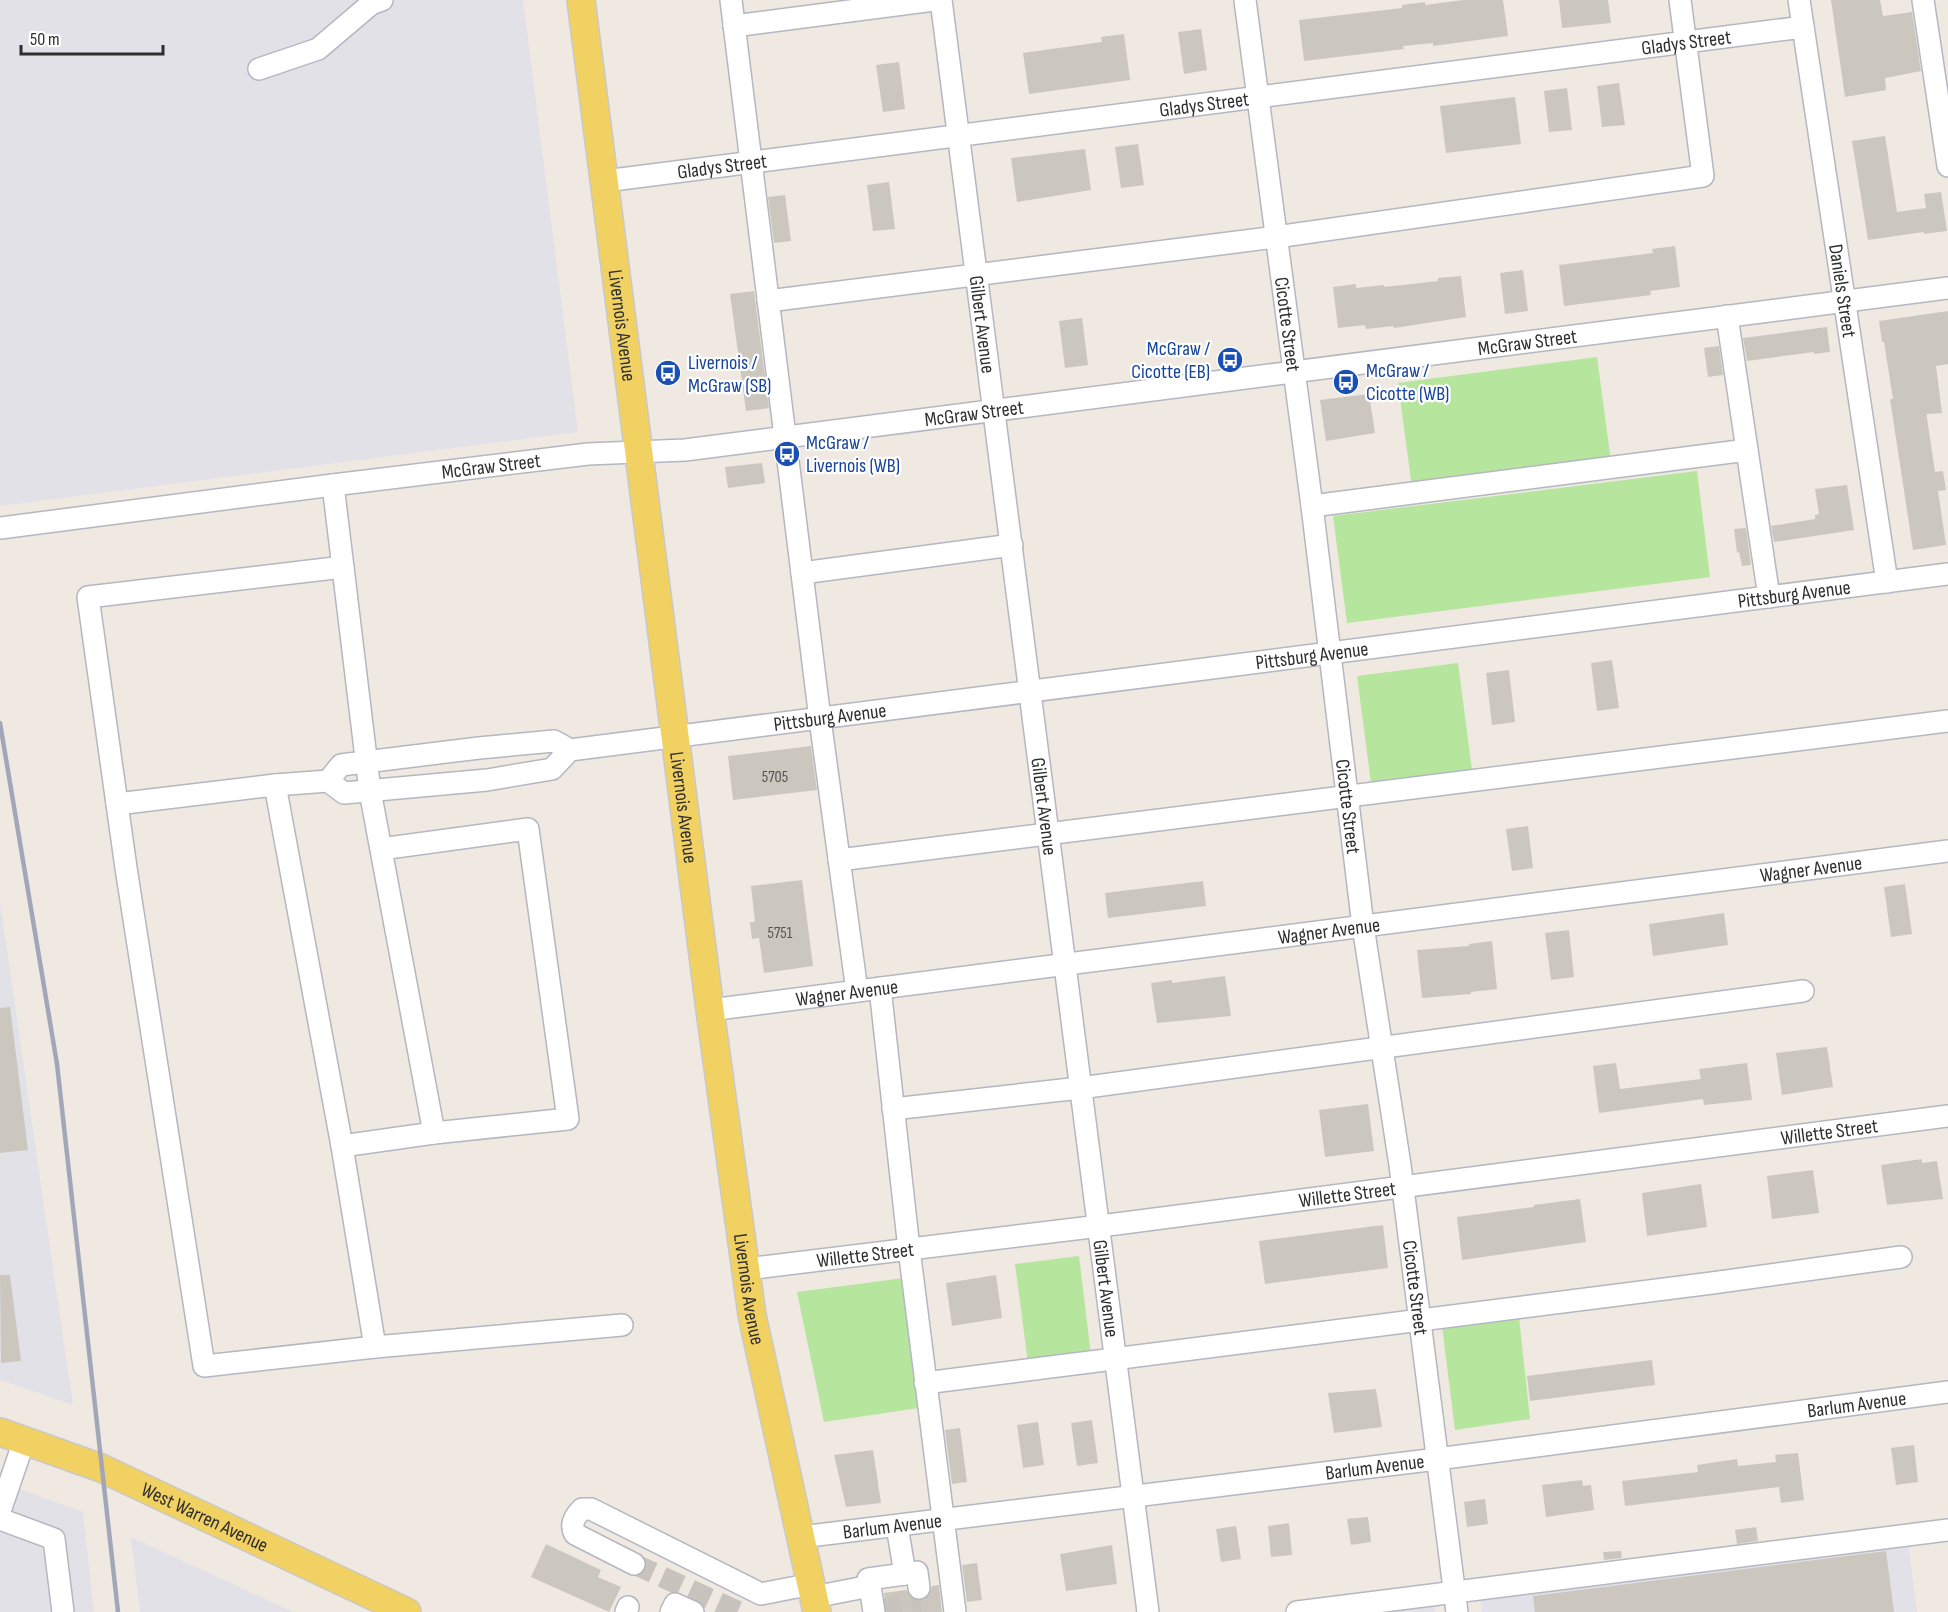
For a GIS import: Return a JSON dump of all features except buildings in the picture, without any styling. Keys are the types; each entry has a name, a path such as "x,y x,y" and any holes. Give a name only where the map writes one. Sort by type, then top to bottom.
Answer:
{"main road":[{"name":"Livernois Avenue","path":"581,0 710,1010 746,1269 753,1315 815,1598"},
{"name":"West Warren Avenue","path":"12,1436 101,1468 406,1612"}],"street":[{"path":"731,0 819,719 857,991"},
{"path":"734,26 934,0"},
{"name":"Gilbert Avenue","path":"941,0 1148,1612"},
{"name":"Cicotte Street","path":"1245,0 1312,506 1363,926 1402,1186 1456,1602"},
{"path":"768,301 1276,237 1703,176 1680,0"},
{"name":"Daniels Street","path":"1799,0 1887,582"},
{"path":"1923,0 1948,166"},
{"path":"259,69 318,49 376,2"},
{"name":"Gladys Street","path":"604,181 1803,27"},
{"name":"McGraw Street","path":"0,528 588,454 685,450 785,438 1948,288"},
{"path":"1727,316 1769,597"},
{"path":"1312,506 1747,450"},
{"path":"333,485 370,791 434,1133"},
{"path":"802,573 1012,545"},
{"path":"343,567 88,597 126,868 204,1366 375,1347 622,1325"},
{"name":"Pittsburg Avenue","path":"570,750 1948,574"},
{"path":"839,860 1948,721"},
{"path":"117,804 328,781 344,793 487,780 552,769 570,750 554,741 341,765 328,781"},
{"path":"275,785 342,1146 375,1347"},
{"path":"342,1146 434,1133 568,1119 528,829 381,849"},
{"name":"Wagner Avenue","path":"710,1010 1948,851"},
{"path":"880,988 909,1250 955,1612"},
{"path":"893,1109 1080,1088 1382,1049 1803,991"},
{"name":"Willette Street","path":"746,1269 1948,1116"},
{"path":"925,1383 1420,1321 1901,1257"},
{"name":"Barlum Avenue","path":"801,1537 1437,1459 1948,1392"},
{"path":"0,1511 12,1436"},
{"path":"634,1563 575,1534 573,1521 577,1514 582,1509 591,1509 761,1593 815,1598 870,1586"},
{"path":"0,1519 54,1539 63,1612"},
{"path":"876,1611 868,1579 912,1581 897,1526"},
{"path":"1297,1612 1456,1602 1948,1530"},
{"path":"671,1612 675,1604 693,1612"}],"shaded area":[{"path":"0,0 523,0 578,432 0,506"},
{"path":"0,902 73,1405 0,1380"},
{"path":"0,1482 83,1512 94,1612 0,1612"},
{"path":"131,1537 293,1612 140,1612"},
{"path":"1908,1542 1917,1612 1482,1612 1480,1596"},
{"path":"1434,1604 1435,1612 1371,1612"}],"green space":[{"path":"1597,357 1611,462 1412,488 1398,383"},
{"path":"1697,471 1710,577 1347,623 1333,516"},
{"path":"1458,663 1472,770 1371,783 1357,676"},
{"path":"1079,1256 1091,1355 1028,1363 1015,1264"},
{"path":"904,1278 919,1408 824,1422 797,1292"},
{"path":"1519,1317 1530,1419 1455,1430 1442,1326"}],"tunnel":[{"path":"634,1564 739,1612"},
{"path":"881,1610 921,1604"}],"railway":[{"path":"0,723 57,1064 118,1612"}],"place":[{"name":"McGraw / Cicotte (EB)","path":"1230,360"},
{"name":"Livernois / McGraw (SB)","path":"668,373"},
{"name":"McGraw / Cicotte (WB)","path":"1346,382"},
{"name":"McGraw / Livernois (WB)","path":"787,454"}]}
